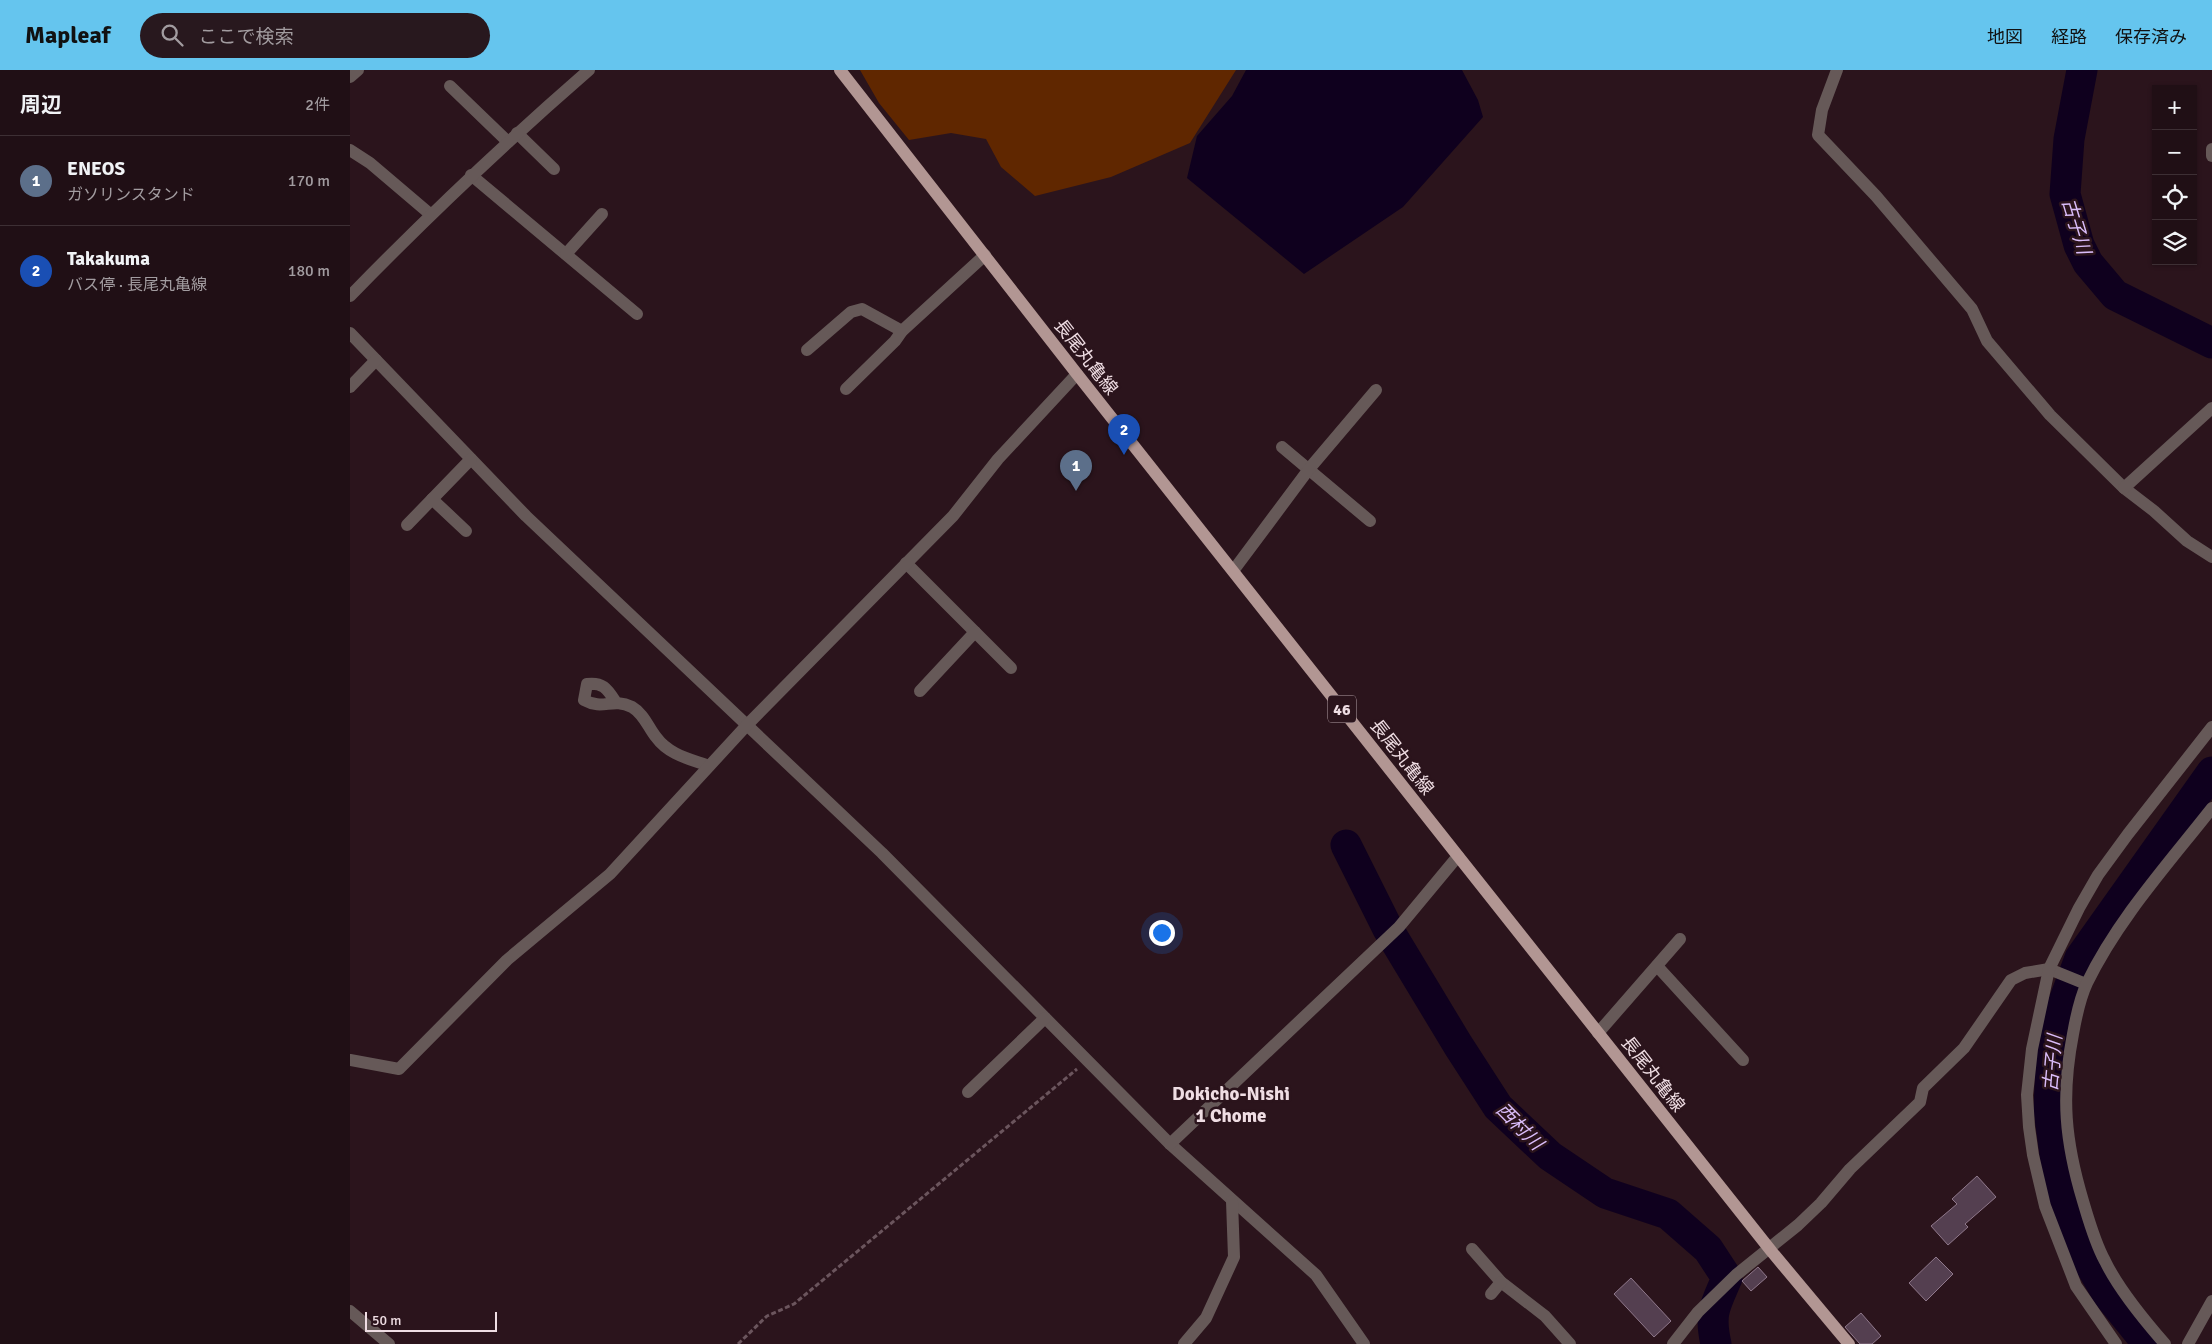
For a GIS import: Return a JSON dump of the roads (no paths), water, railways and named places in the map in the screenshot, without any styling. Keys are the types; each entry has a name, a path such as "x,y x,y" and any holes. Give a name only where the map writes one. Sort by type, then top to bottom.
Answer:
{"main road":[{"name":"長尾丸亀線","path":"840,70 1077,374 1598,1033 1770,1250 1849,1344"}],"street":[{"path":"350,77 358,70"},
{"path":"350,296 471,175 517,132 589,70"},
{"path":"1837,70 1822,110 1818,135 1876,196 1972,309 1986,342 2050,414 2124,488 2154,511 2187,541 2212,557"},
{"path":"450,86 508,142"},
{"path":"517,132 554,169"},
{"path":"2212,149 2212,156"},
{"path":"350,150 370,163 430,214"},
{"path":"471,175 637,314"},
{"path":"566,254 602,214"},
{"path":"846,389 896,341 902,331 985,255"},
{"path":"807,350 851,312 862,309 902,331"},
{"path":"350,333 526,516 882,853 1170,1144 1316,1275 1364,1344"},
{"path":"350,387 376,360"},
{"path":"350,1060 398,1070 507,960 610,874 747,725 952,516 998,459 1077,374"},
{"path":"1233,571 1309,469 1376,390"},
{"path":"2124,488 2212,408"},
{"path":"1282,447 1370,521"},
{"path":"407,525 472,459"},
{"path":"432,499 466,530"},
{"path":"906,563 1011,668"},
{"path":"920,690 975,632"},
{"path":"615,701 633,708 646,720 656,738 674,754 709,766"},
{"path":"2116,1344 2076,1286 2045,1206 2033,1156 2027,1095 2032,1048 2052,971 2079,908 2098,876 2212,727"},
{"path":"2165,1344 2152,1330 2105,1262 2090,1223 2070,1150 2065,1108 2068,1066 2075,1019 2086,984 2110,943 2140,899 2212,808"},
{"path":"1170,1144 1399,927 1458,856"},
{"path":"1598,1033 1680,938"},
{"path":"1657,966 1743,1060"},
{"path":"1673,1344 1698,1312 1736,1276 1770,1250 1821,1203 1850,1169 1920,1102 1923,1088 1964,1048 2011,980 2025,973 2052,971 2086,984"},
{"path":"968,1092 1045,1018"},
{"path":"1184,1344 1206,1318 1234,1257 1232,1201"},
{"path":"1472,1249 1501,1282 1545,1316 1565,1342"},
{"path":"1491,1294 1501,1282"},
{"path":"2188,1344 2212,1301"},
{"path":"350,1311 389,1344"}],"waterway":[{"name":"古子川","path":"2082,70 2069,139 2065,194 2079,245 2088,263 2115,295 2212,343"},
{"name":"古子川","path":"2148,1344 2108,1295 2082,1251 2058,1177 2049,1110 2052,1034 2080,958 2212,772"},
{"name":"西村川","path":"1346,845 1388,929 1498,1107 1550,1156 1605,1193 1668,1214 1708,1249 1727,1278 1714,1310 1713,1325 1716,1344"}],"place":[{"name":"Takakuma","path":"1124,455"},
{"name":"ENEOS","path":"1076,491"}],"district":[{"name":"Dokicho-Nishi 1 Chome","path":"1231,1104"}]}
